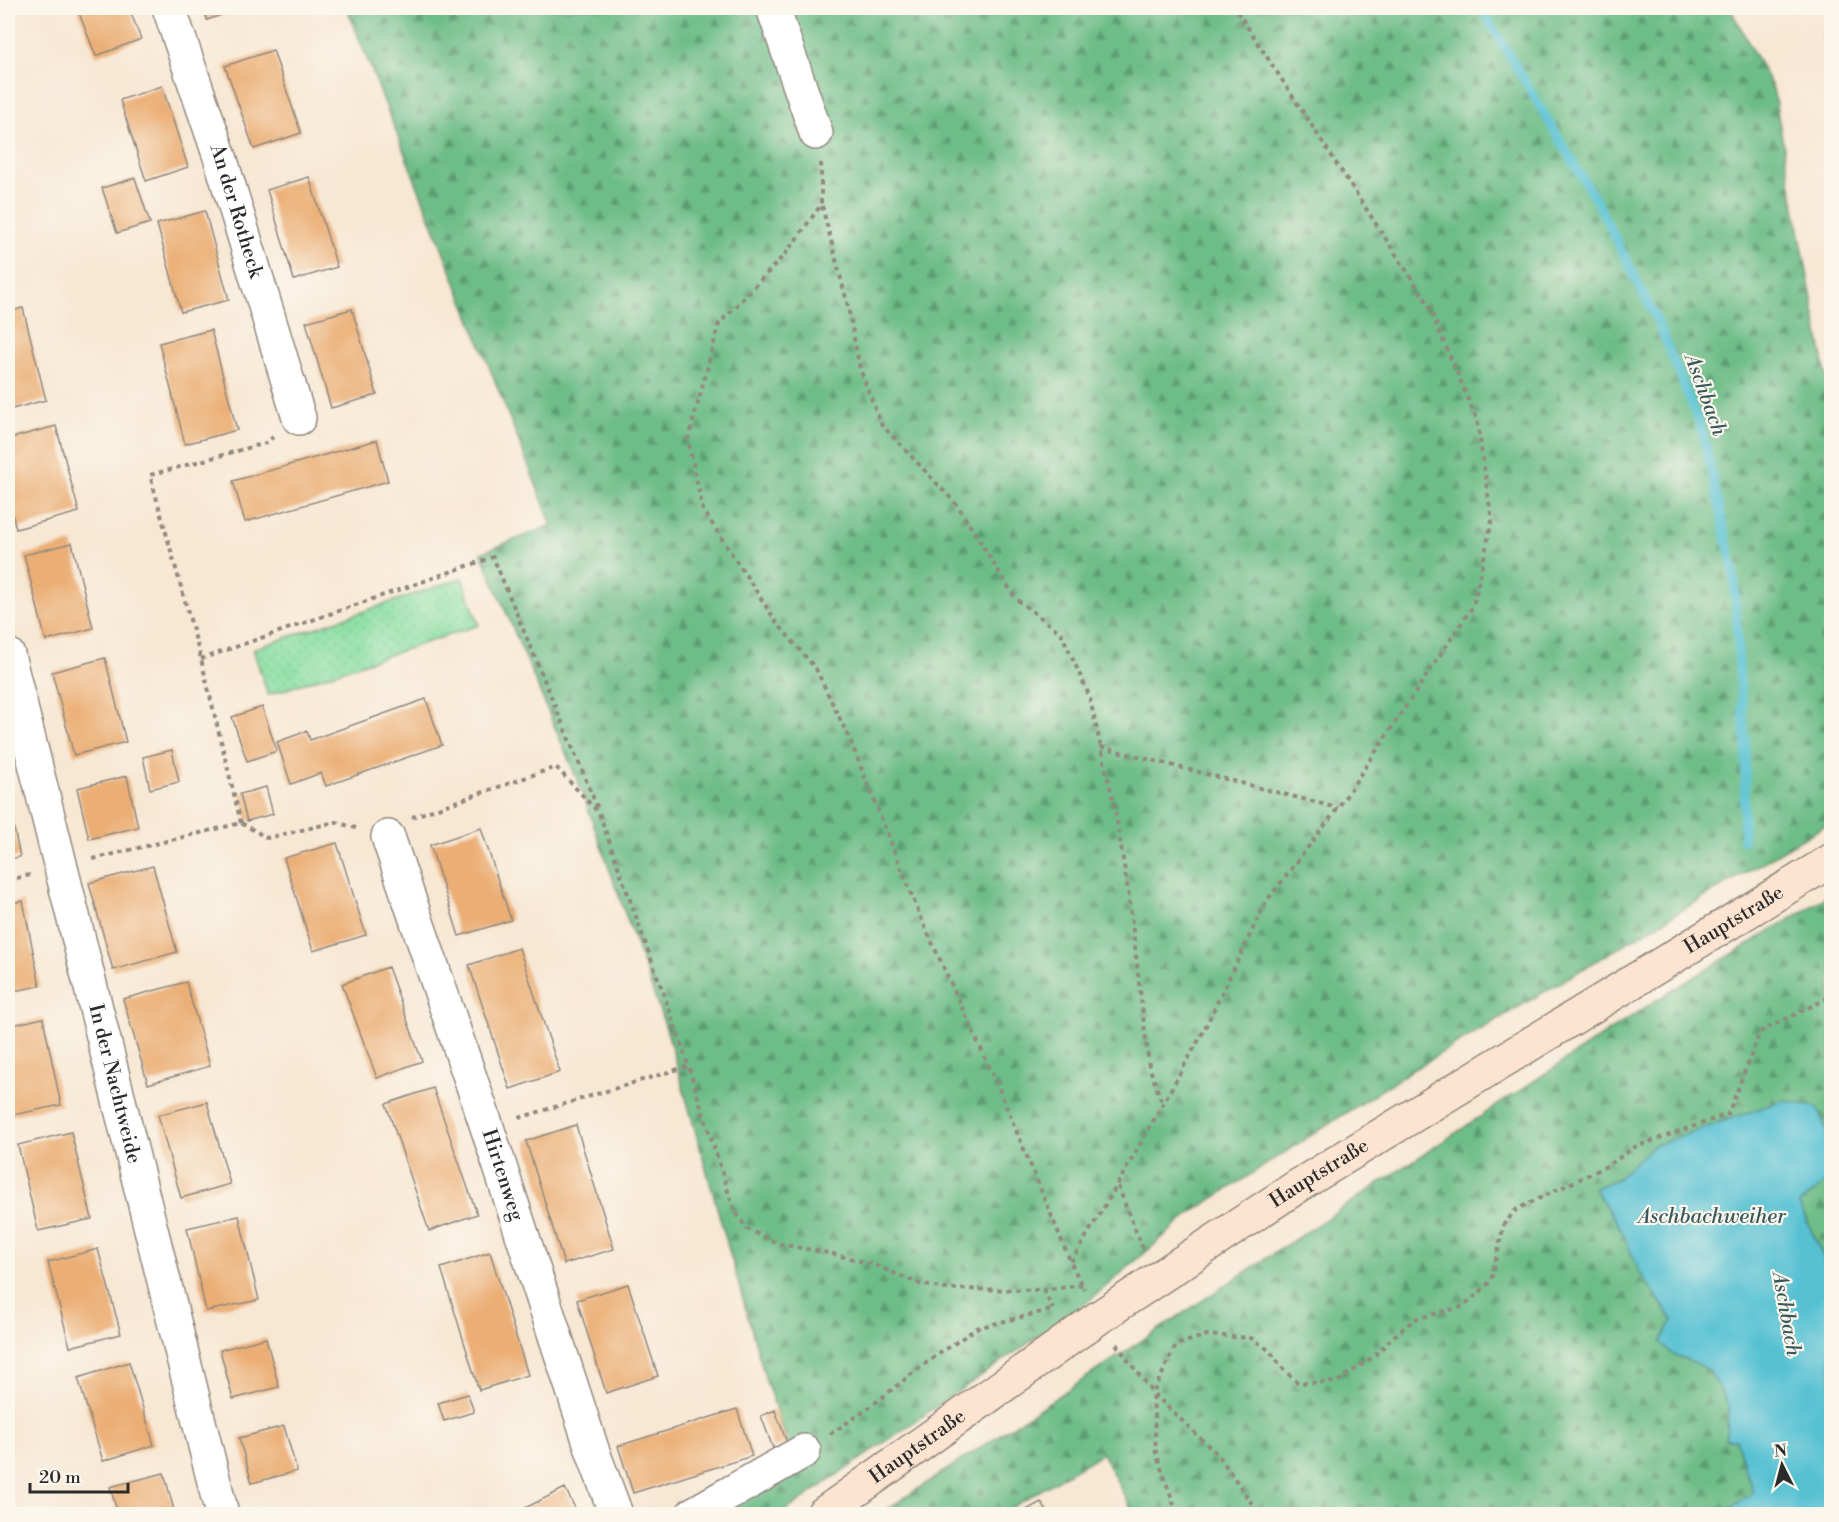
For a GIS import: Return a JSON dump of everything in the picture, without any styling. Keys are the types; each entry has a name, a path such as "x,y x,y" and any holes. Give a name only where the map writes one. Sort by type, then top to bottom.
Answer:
{"main road":[{"name":"Hauptstraße","path":"824,1515 1098,1318 1301,1184 1832,860"}],"street":[{"name":"An der Rotheck","path":"169,8 221,160 299,418"},
{"path":"773,8 816,133"},
{"name":"In der Nachtweide","path":"8,655 222,1515"},
{"name":"Hirtenweg","path":"388,837 487,1128 589,1441 616,1515"},
{"path":"693,1515 804,1451"}],"path":[{"path":"821,205 787,252 719,324 688,440 703,510 777,623 816,669 851,742 920,916 997,1084 1071,1263 1118,1185 1201,1036 1266,902 1338,808 1473,606 1492,521 1476,420 1427,302 1235,8"},
{"path":"816,133 821,161 821,205 847,302 860,369 882,424 957,505 1016,599 1061,633 1089,695 1115,809 1129,897 1149,1066 1162,1104"},
{"path":"241,823 201,658 150,475 266,442 299,418"},
{"path":"201,658 493,557 599,813 688,1066 734,1210 747,1229 780,1244 872,1264 920,1284 945,1288 1043,1290 1082,1284"},
{"path":"1101,747 1338,808"},
{"path":"8,880 241,823 267,838 336,822 388,837 416,815 556,767 599,813"},
{"path":"1175,1515 1174,1505 1156,1453 1153,1393 1176,1345 1207,1335 1251,1338 1269,1350 1284,1370 1298,1383 1337,1382 1373,1358 1415,1319 1461,1307 1479,1293 1491,1281 1504,1224 1517,1209 1606,1166 1635,1147 1728,1114 1760,1032 1832,996"},
{"path":"487,1128 688,1066"},
{"path":"1118,1185 1145,1254"},
{"path":"1043,1290 1053,1309"},
{"path":"804,1451 865,1411 923,1365 977,1328 1063,1307"},
{"path":"1153,1393 1219,1456 1259,1515"}],"green space":[{"path":"347,8 1730,8 1773,89 1831,402 1831,822 1409,1072 1191,1213 1089,1301 781,1514 722,1514 789,1447 767,1384 667,1031 579,784 481,553 552,525"},
{"path":"462,578 479,625 268,695 253,649"},
{"path":"1831,894 1831,1143 1652,1146 1617,1179 1594,1188 1622,1231 1639,1271 1673,1320 1671,1353 1709,1370 1729,1406 1726,1439 1736,1439 1753,1493 1721,1514 1134,1514 1102,1453 1001,1514 880,1514 1655,1001"},
{"path":"1831,1178 1831,1290 1824,1259 1799,1204"}],"water":[{"name":"Aschbachweiher","path":"1784,1100 1818,1108 1831,1143 1831,1178 1799,1204 1824,1259 1831,1290 1831,1514 1721,1514 1753,1493 1736,1439 1726,1439 1729,1406 1709,1370 1671,1353 1661,1342 1673,1320 1639,1271 1622,1231 1594,1188 1617,1179 1652,1146"}],"building":[{"path":"77,8 129,8 141,39 96,56"},
{"path":"203,8 241,8 207,20"},
{"path":"1832,29 1832,42 1826,32"},
{"path":"273,50 301,133 254,149 225,66"},
{"path":"162,86 188,167 146,181 120,100"},
{"path":"309,177 337,267 294,280 267,190"},
{"path":"135,178 150,223 117,233 102,188"},
{"path":"205,211 229,300 181,312 157,224"},
{"path":"8,269 12,282 8,283"},
{"path":"23,308 46,400 8,410 8,312"},
{"path":"352,309 377,395 331,408 306,322"},
{"path":"211,330 237,430 185,444 159,343"},
{"path":"56,426 79,512 16,529 8,496 8,439"},
{"path":"377,440 388,481 245,522 233,481"},
{"path":"72,543 93,628 46,641 24,555"},
{"path":"105,658 126,742 74,755 52,672"},
{"path":"426,699 442,745 326,786 321,773 291,784 277,742 307,731 310,740"},
{"path":"262,707 277,751 247,761 232,717"},
{"path":"172,750 179,782 150,789 143,757"},
{"path":"127,776 138,827 89,839 77,788"},
{"path":"266,787 273,814 247,821 240,794"},
{"path":"8,800 20,857 8,859"},
{"path":"481,828 511,920 459,936 430,845"},
{"path":"337,843 366,935 313,951 284,858"},
{"path":"153,866 177,952 113,970 89,883"},
{"path":"23,901 40,986 8,992 8,904"},
{"path":"519,948 560,1072 510,1089 469,965"},
{"path":"388,967 422,1061 377,1078 342,984"},
{"path":"186,982 210,1066 148,1084 123,999"},
{"path":"43,1018 61,1105 8,1116 8,1026"},
{"path":"433,1088 477,1214 429,1231 386,1104"},
{"path":"207,1102 230,1184 181,1198 158,1115"},
{"path":"576,1125 614,1249 564,1264 526,1141"},
{"path":"71,1132 92,1219 38,1231 18,1145"},
{"path":"239,1216 259,1300 206,1311 187,1228"},
{"path":"98,1249 121,1334 70,1347 48,1262"},
{"path":"490,1252 528,1375 479,1390 441,1268"},
{"path":"628,1284 658,1376 606,1393 577,1300"},
{"path":"266,1338 279,1387 233,1399 220,1350"},
{"path":"129,1362 154,1445 103,1461 78,1378"},
{"path":"468,1394 474,1412 444,1421 438,1403"},
{"path":"737,1409 752,1456 633,1493 618,1446"},
{"path":"775,1410 787,1443 773,1448 761,1416"},
{"path":"284,1426 297,1471 252,1483 239,1438"},
{"path":"164,1473 175,1514 118,1514 110,1487"},
{"path":"565,1488 578,1514 521,1514 519,1511"},
{"path":"1041,1502 1049,1514 1019,1514"}],"waterway":[{"name":"Aschbach","path":"1481,8 1598,204 1659,325 1702,430 1734,573 1746,749 1743,841"}]}
